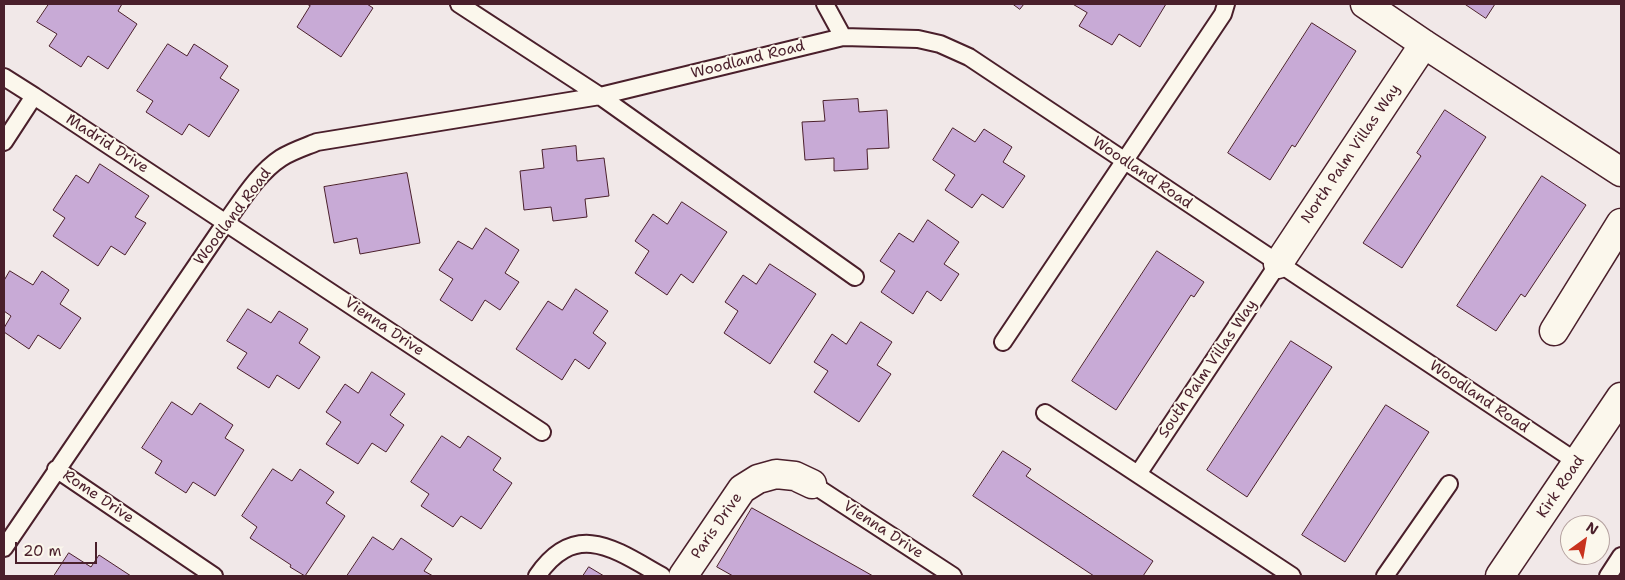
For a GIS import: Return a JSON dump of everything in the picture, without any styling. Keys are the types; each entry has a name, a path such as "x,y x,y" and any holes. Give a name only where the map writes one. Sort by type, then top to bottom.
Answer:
{"street":[{"path":"1365,4 1621,172"},
{"name":"North Palm Villas Way","path":"1278,264 1424,44"},
{"path":"1554,331 1621,223"},
{"name":"Kirk Road","path":"1500,576 1621,398"},
{"name":"Paris Drive","path":"683,576 742,489 758,479 776,474 795,476 812,484"}],"lane":[{"path":"459,4 600,96 855,277"},
{"path":"825,4 843,37"},
{"path":"1004,342 1223,14 1226,4"},
{"name":"Woodland Road","path":"4,548 226,222 266,170 281,158 317,142 600,96 843,37 918,38 940,44 969,57 1577,462"},
{"name":"Madrid Drive","path":"4,77 226,222"},
{"path":"4,142 34,96"},
{"name":"Vienna Drive","path":"226,222 542,432"},
{"name":"South Palm Villas Way","path":"1138,474 1278,264"},
{"path":"1045,413 1292,576"},
{"name":"Rome Drive","path":"56,469 214,576"},
{"name":"Vienna Drive","path":"812,484 953,576"},
{"path":"1385,576 1449,484"},
{"path":"537,576 547,562 562,550 580,544 598,544 616,550 662,576"},
{"path":"1608,576 1621,556"}],"building":[{"path":"49,4 122,4 118,11 137,24 108,69 88,56 81,67 49,46 57,34 37,22"},
{"path":"307,4 367,4 373,8 341,57 297,27 310,6"},
{"path":"1013,4 1024,4 1020,9"},
{"path":"1073,4 1166,4 1140,47 1119,34 1112,45 1079,26 1087,13"},
{"path":"1465,4 1495,4 1486,18"},
{"path":"1312,23 1356,51 1295,147 1292,145 1270,180 1228,153"},
{"path":"168,44 187,56 194,44 228,66 220,78 239,90 209,137 189,124 182,135 146,112 153,101 137,91"},
{"path":"858,99 859,112 887,110 889,148 867,149 868,169 834,171 834,158 805,160 802,122 825,121 823,101"},
{"path":"1445,110 1486,137 1402,268 1363,243 1421,156 1417,153"},
{"path":"953,128 975,142 984,129 1012,147 1003,162 1025,176 1003,208 982,194 972,208 945,190 955,175 933,160"},
{"path":"576,146 577,161 604,158 609,196 585,199 587,217 553,221 551,207 524,210 520,171 544,168 542,150"},
{"path":"100,164 149,196 135,217 146,223 125,255 111,246 98,266 53,236 65,218 53,210 76,175 88,183"},
{"path":"407,173 420,243 360,254 357,238 334,243 324,187"},
{"path":"1542,176 1586,205 1525,297 1521,294 1496,331 1457,306"},
{"path":"682,202 727,232 693,283 681,274 667,295 635,273 649,251 635,241 653,214 667,224"},
{"path":"928,220 959,242 944,264 959,274 941,301 927,291 913,314 881,292 895,271 880,261 899,233 913,242"},
{"path":"486,228 519,250 505,273 519,282 500,310 485,300 472,321 440,300 453,279 439,270 458,241 472,249"},
{"path":"1157,251 1204,282 1194,297 1191,295 1116,410 1072,381"},
{"path":"770,264 816,294 770,364 724,333 738,311 725,302 743,275 756,284"},
{"path":"10,271 33,285 42,271 69,290 60,304 81,318 60,349 38,335 29,349 4,332 4,328 11,316 4,311 4,281"},
{"path":"576,289 608,311 593,333 606,343 589,369 575,359 562,380 516,349 548,301 562,310"},
{"path":"248,309 271,323 279,311 308,329 299,343 320,357 299,389 277,375 269,388 237,368 247,353 227,341"},
{"path":"861,322 892,342 877,365 891,374 859,422 814,392 828,371 814,362 832,334 846,344"},
{"path":"1291,341 1332,367 1247,497 1207,470"},
{"path":"372,372 405,394 390,415 404,425 386,452 372,443 358,464 326,444 341,422 326,412 345,384 358,393"},
{"path":"172,402 192,415 200,403 233,425 225,438 244,450 215,496 193,482 186,493 155,473 162,461 142,448"},
{"path":"1386,405 1429,432 1345,562 1302,535"},
{"path":"442,436 460,448 468,436 501,458 493,470 512,483 481,529 461,516 453,527 421,506 429,494 411,482"},
{"path":"1003,451 1031,469 1026,476 1153,561 1143,576 1094,576 973,496"},
{"path":"273,469 292,481 300,469 334,492 326,503 345,516 305,576 250,538 257,527 242,516"},
{"path":"752,508 873,576 733,576 717,567"},
{"path":"373,537 393,550 401,538 432,559 424,571 433,576 347,576"},
{"path":"69,553 91,567 99,555 131,576 54,576"},
{"path":"589,567 604,576 583,576"}]}
